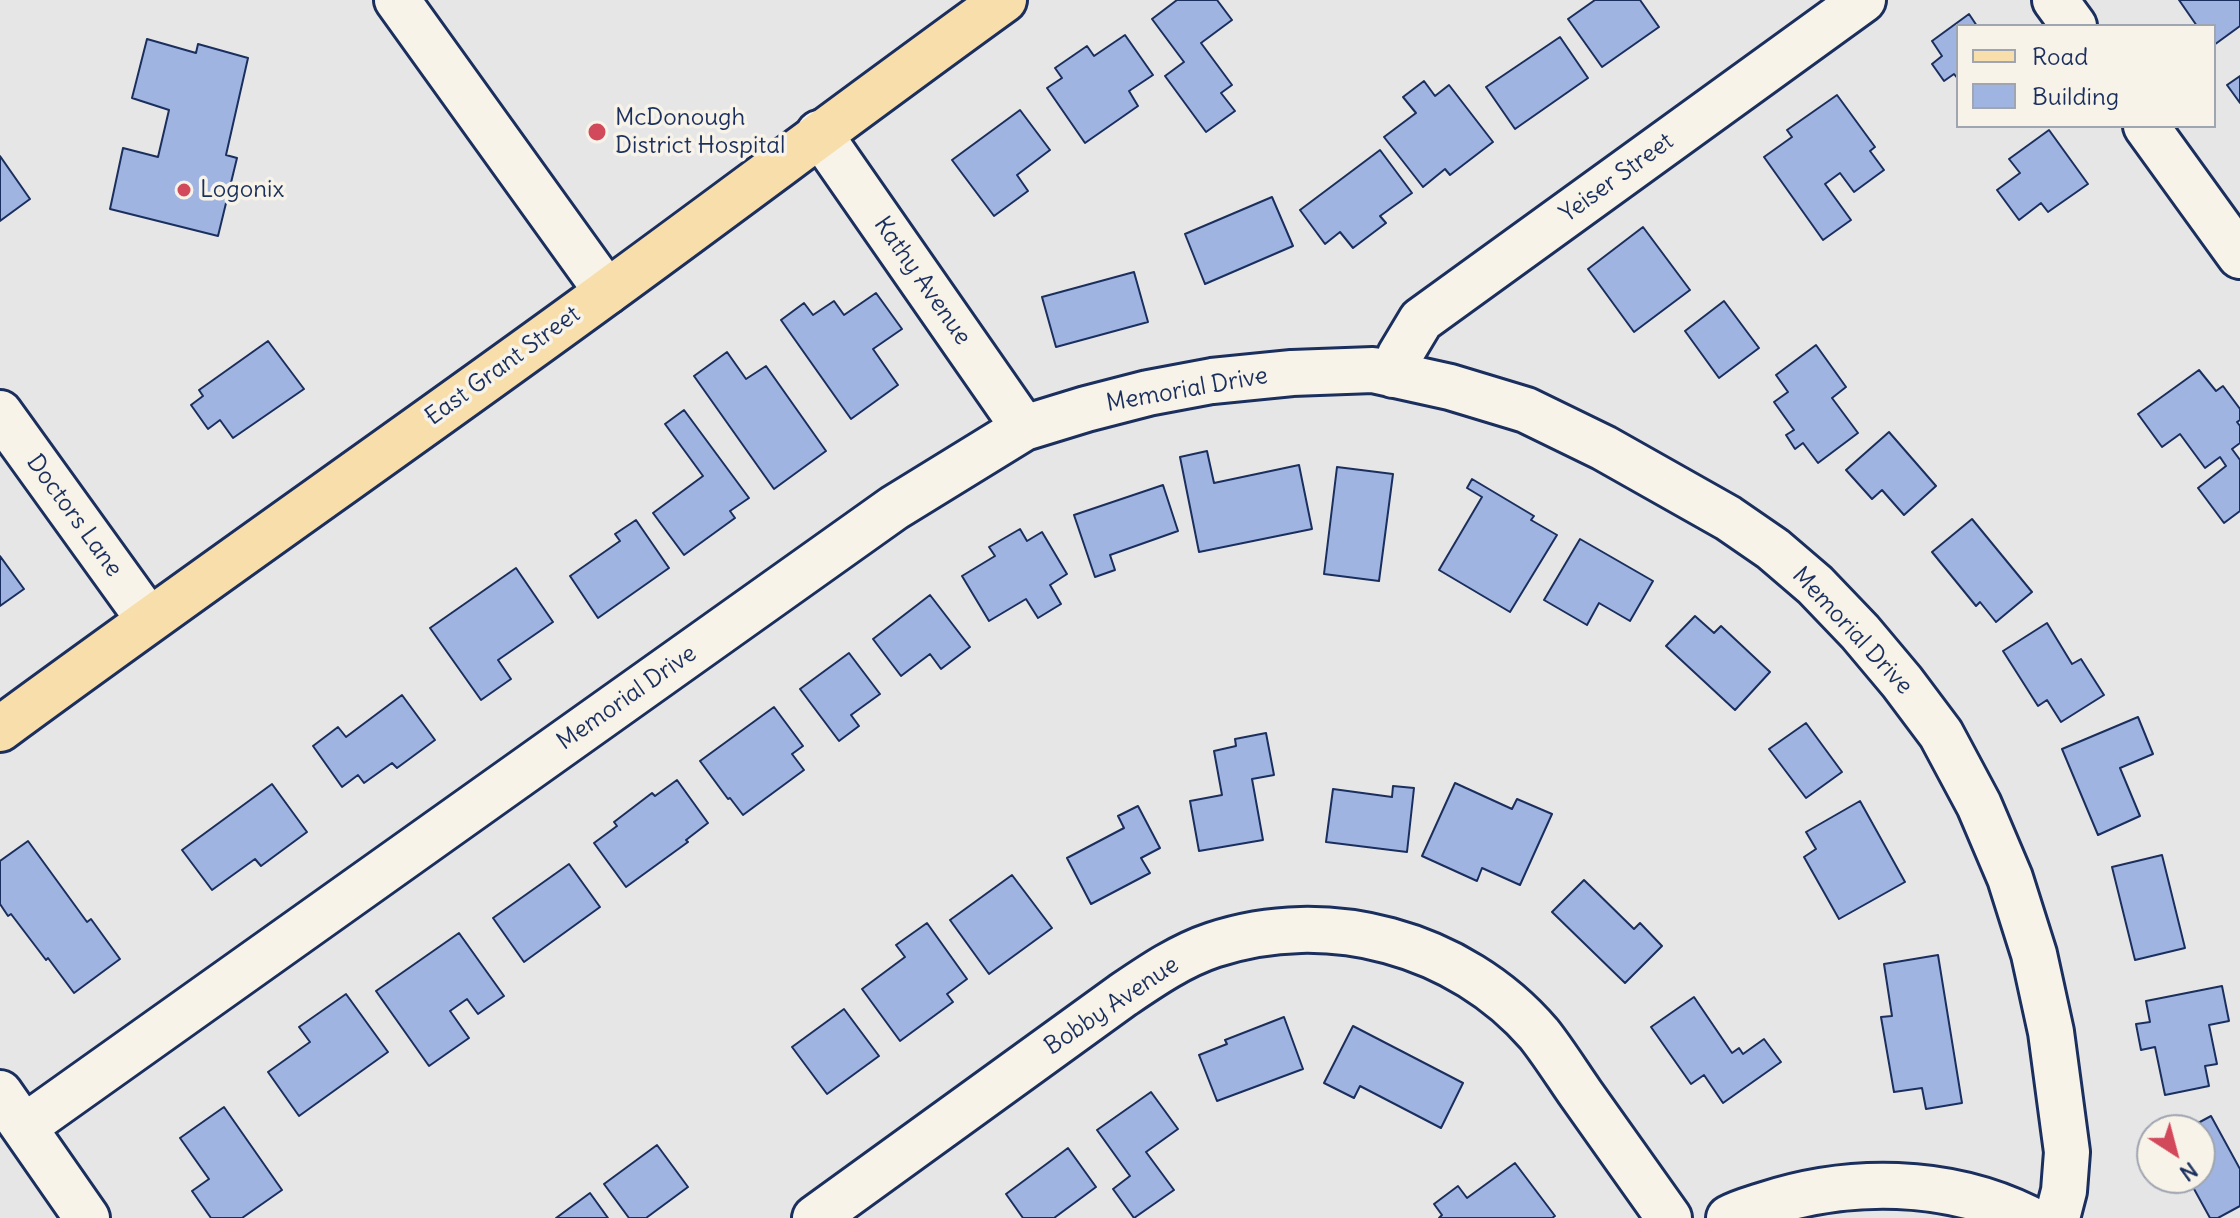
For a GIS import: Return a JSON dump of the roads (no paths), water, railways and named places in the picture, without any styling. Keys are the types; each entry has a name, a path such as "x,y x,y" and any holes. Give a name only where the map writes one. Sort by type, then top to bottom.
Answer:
{"main road":[{"name":"East Grant Street","path":"0,729 607,292 819,133 1004,0"}],"street":[{"path":"397,0 607,292"},
{"name":"Yeiser Street","path":"1393,375 1400,355 1421,320 1863,0"},
{"path":"2055,0 2073,24"},
{"path":"2147,128 2240,256"},
{"name":"Kathy Avenue","path":"819,133 1024,428"},
{"name":"Memorial Drive","path":"12,1110 894,508 1024,428 1136,396 1212,381 1292,373 1373,370 1450,387 1526,410 1604,448 1728,518 1773,549 1815,585 1902,682 1941,734 1979,805 2010,878 2034,954 2051,1032 2067,1152 2064,1191 2057,1218"},
{"name":"Doctors Lane","path":"0,413 149,620"},
{"name":"Bobby Avenue","path":"815,1218 1165,966 1212,945 1262,933 1313,929 1364,934 1413,947 1460,969 1502,998 1539,1035 1669,1218"},
{"path":"12,1110 87,1218"},
{"path":"1729,1218 1789,1197 1845,1187 1901,1185 1957,1194 2028,1218"}],"place":[{"name":"McDonough District Hospital","path":"597,132"},
{"name":"Logonix","path":"184,190"}]}
